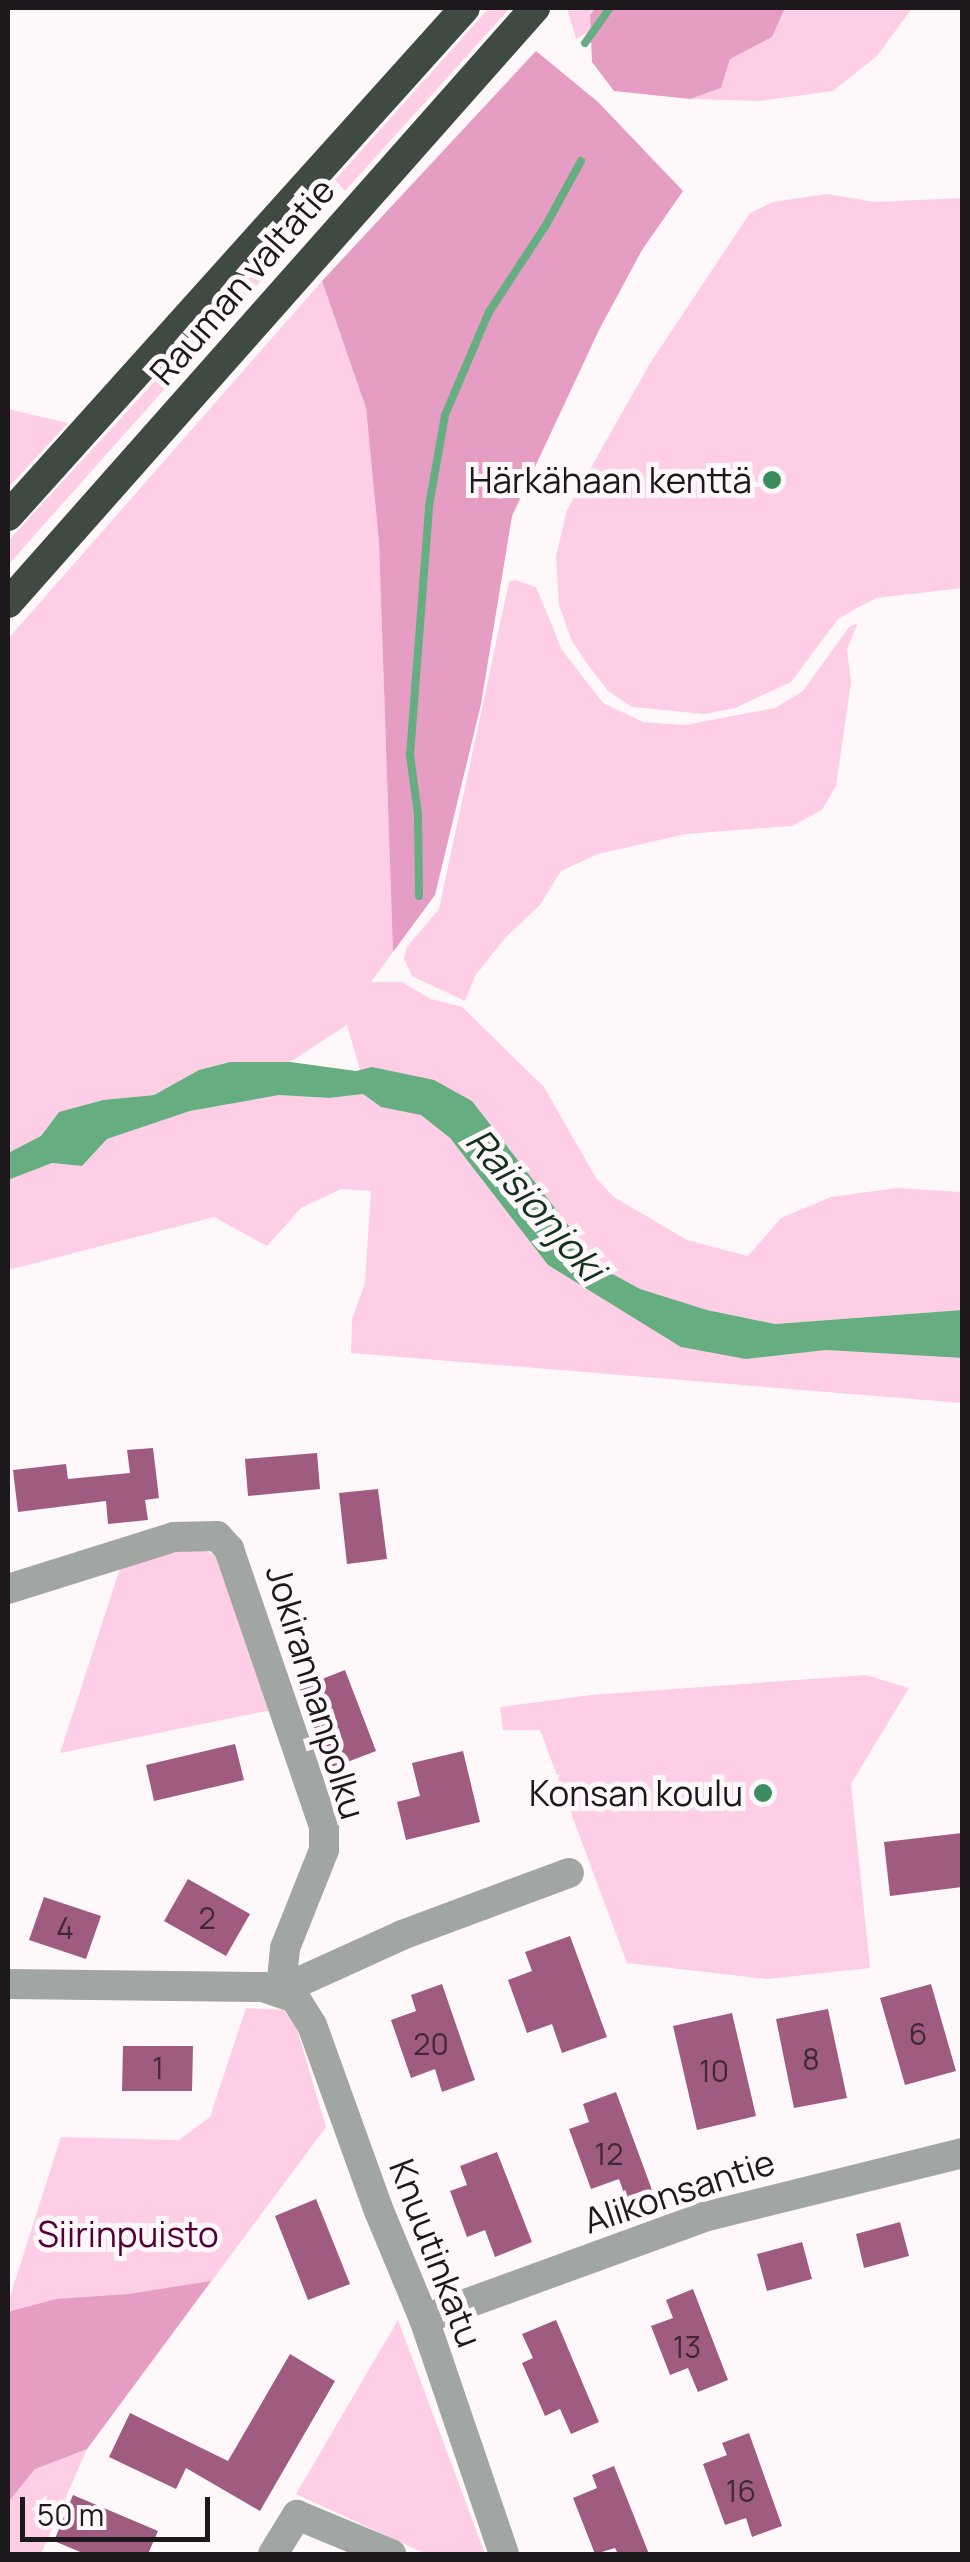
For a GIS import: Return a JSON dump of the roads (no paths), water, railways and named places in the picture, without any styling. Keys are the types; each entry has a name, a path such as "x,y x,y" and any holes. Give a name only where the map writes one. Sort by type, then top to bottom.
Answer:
{"highway":[{"name":"Rauman valtatie","path":"8,516 465,8"},
{"name":"Rauman valtatie","path":"8,603 534,8"}],"street":[{"name":"Jokirannanpolku","path":"8,1590 90,1566 146,1543 216,1536 238,1566 324,1827 324,1850 285,1948 281,1990"},
{"path":"8,1984 281,1990 402,1935 569,1873"},
{"name":"Knuutinkatu","path":"281,1990 296,1998 307,2014 424,2319 504,2554"},
{"name":"Alikonsantie","path":"424,2319 704,2217 962,2153"},
{"path":"273,2554 297,2515 392,2554"}],"water":[{"name":"Raisionjoki","path":"230,1062 290,1062 356,1071 372,1067 434,1080 472,1101 607,1271 640,1289 707,1310 775,1324 962,1310 962,1358 826,1350 746,1359 681,1347 548,1265 450,1138 421,1115 381,1107 363,1094 329,1098 279,1095 190,1111 107,1139 82,1166 52,1163 8,1180 8,1153 41,1136 59,1112 103,1100 154,1095 199,1070"}],"waterway":[{"path":"585,43 610,8"},
{"path":"419,896 418,814 410,755 429,506 445,415 489,312 546,225 581,161"}],"place":[{"name":"Härkähaan kenttä","path":"772,480"},
{"name":"Konsan koulu","path":"763,1793"}],"park label":[{"name":"Siirinpuisto","path":"128,2234"}]}
